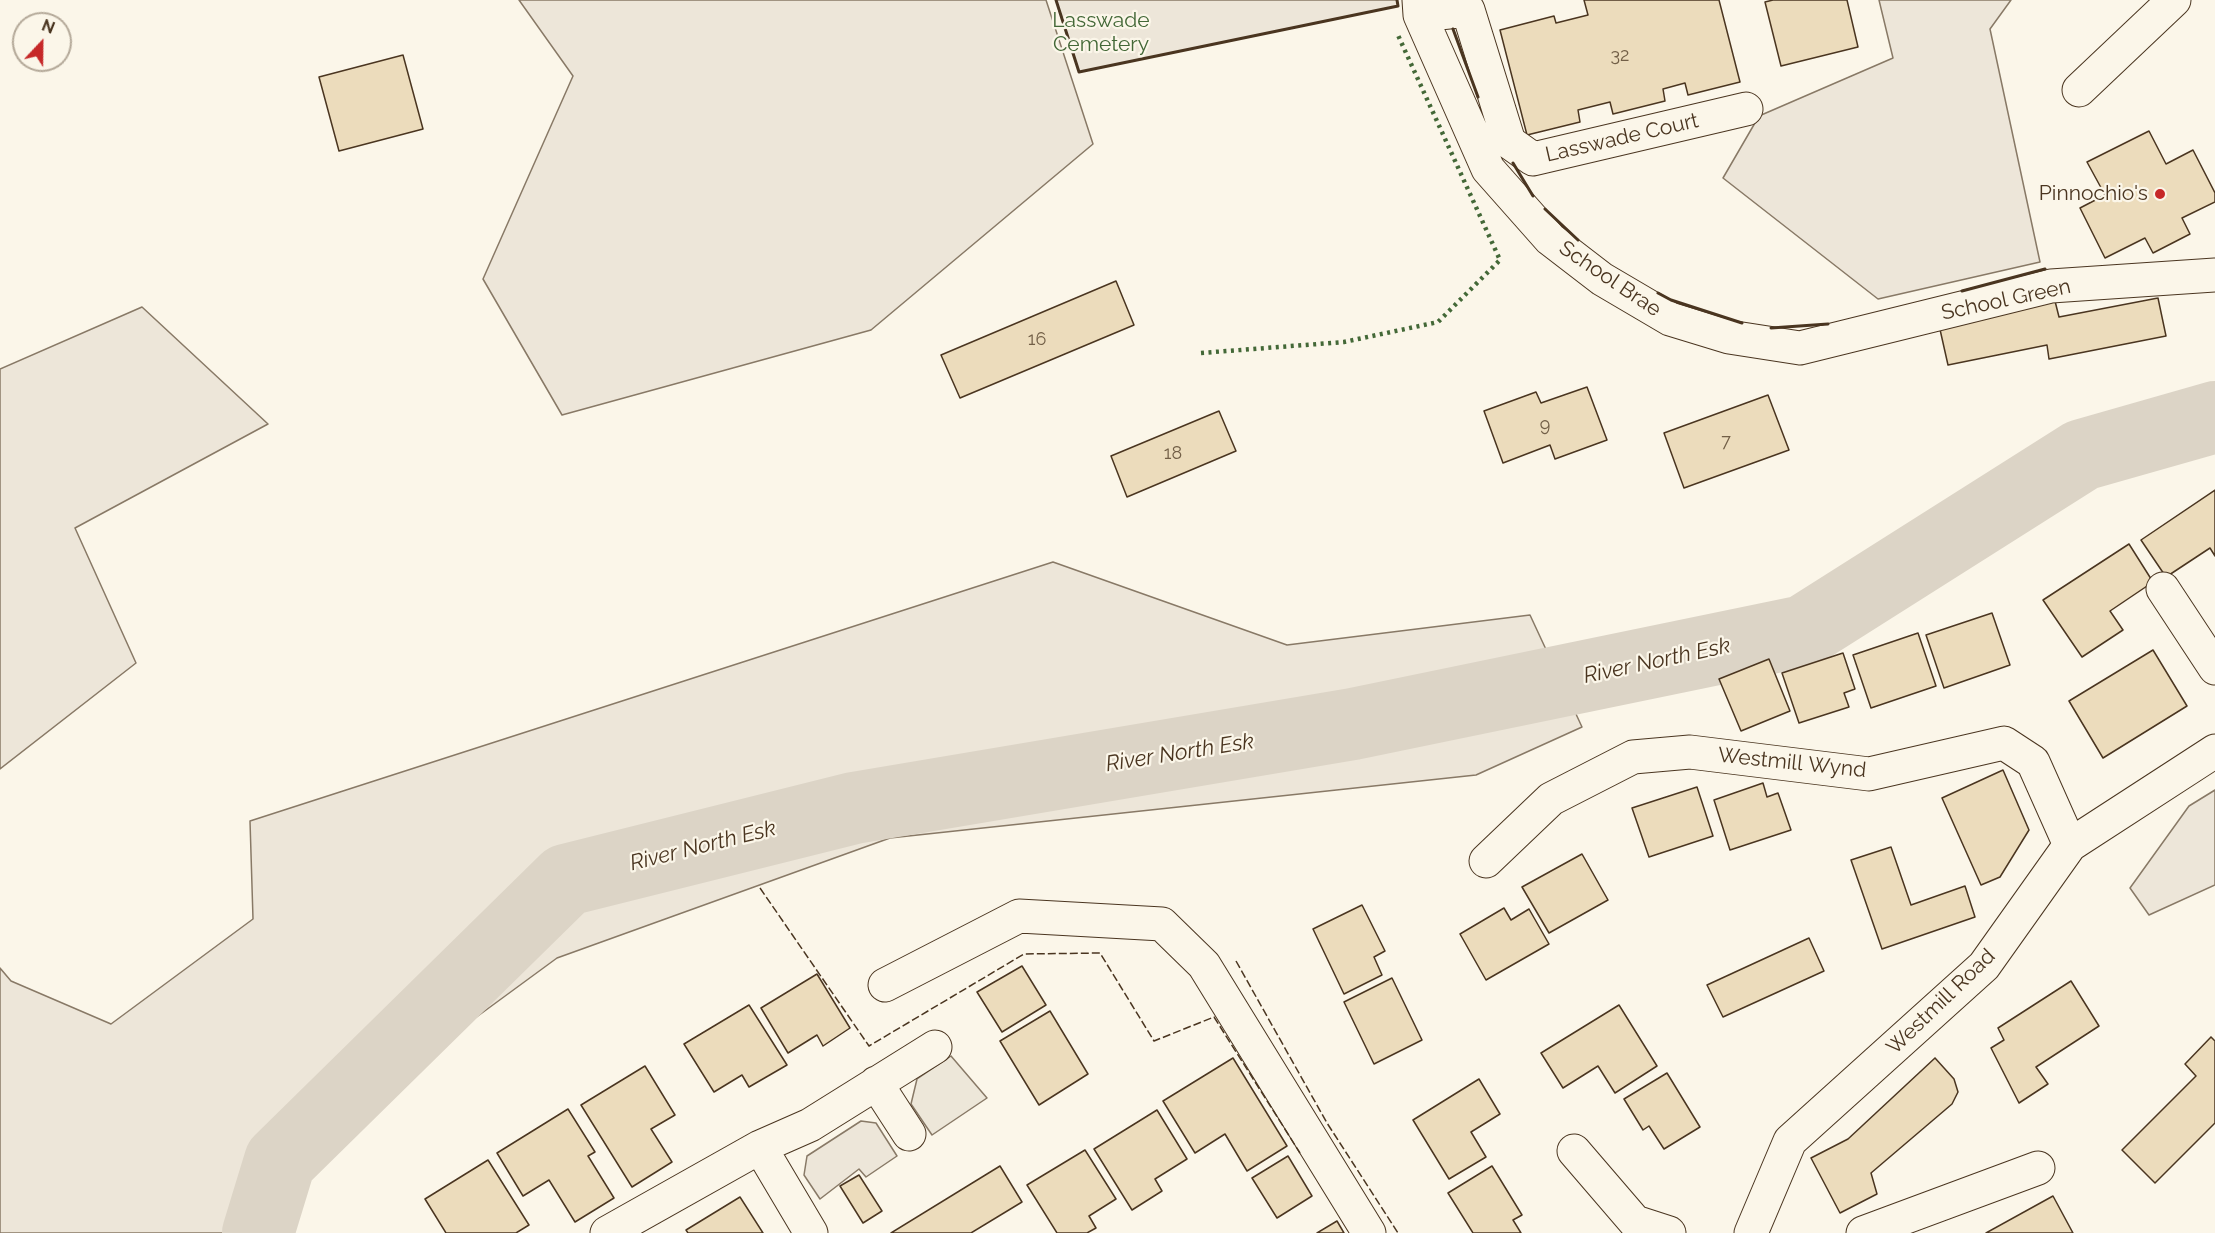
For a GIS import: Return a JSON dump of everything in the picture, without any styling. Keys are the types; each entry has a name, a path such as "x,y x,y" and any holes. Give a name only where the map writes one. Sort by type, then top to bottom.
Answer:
{"street":[{"path":"2079,90 2174,0"},
{"name":"Lasswade Court","path":"1420,8 1468,10 1509,142 1533,159 1746,109"},
{"name":"School Brae","path":"1420,8 1488,169 1550,239 1602,279 1670,319 1729,337 1800,348"},
{"name":"School Green","path":"1800,348 2050,286 2215,276"},
{"path":"2163,589 2215,668"},
{"name":"Westmill Wynd","path":"1486,861 1551,799 1633,757 1690,752 1869,774 2004,743 2033,762 2070,845"},
{"name":"Westmill Road","path":"1752,1233 1790,1141 1984,966 2070,845 2215,751"},
{"path":"885,985 1019,916 1162,924 1204,964 1369,1233"},
{"path":"608,1233 760,1147 810,1125 935,1047"},
{"path":"876,1083 909,1134"},
{"path":"760,1147 811,1233"},
{"path":"1574,1151 1629,1228 1669,1233"},
{"path":"1863,1233 2038,1168"}],"green space":[{"path":"519,0 1046,0 1093,144 871,330 562,415 483,279 573,76"},
{"name":"Lasswade Cemetery","path":"1056,0 1397,0 1398,6 1079,72"},
{"path":"1879,0 2011,0 1990,29 2040,262 1878,299 1723,178 1759,116 1893,58"},
{"path":"142,307 268,424 75,528 136,663 0,769 0,369"},
{"path":"1053,562 1287,645 1530,615 1582,727 1476,775 890,838 557,958 235,1194 225,1233 0,1233 0,968 11,981 111,1024 253,919 250,821"},
{"path":"2215,790 2215,885 2149,915 2130,888 2189,806"},
{"path":"861,1121 876,1123 897,1156 866,1177 859,1169 820,1199 804,1175 807,1156"}],"shaded area":[{"path":"951,1056 987,1098 932,1135 911,1104 917,1079"}],"building":[{"path":"1584,0 1719,0 1740,82 1688,95 1685,83 1663,89 1665,101 1613,114 1610,102 1578,110 1580,122 1527,135 1500,30 1554,16 1556,23 1588,15"},
{"path":"1773,0 1847,0 1858,47 1781,66 1765,2"},
{"path":"403,55 423,129 339,151 319,77"},
{"name":"Pinnochio's","path":"2149,131 2166,164 2193,150 2215,193 2215,202 2182,218 2190,234 2153,253 2145,238 2105,258 2080,208 2105,195 2087,162"},
{"path":"1116,281 1134,325 960,398 941,355"},
{"path":"2158,298 2166,336 2049,359 2047,345 1948,365 1939,325 2055,301 2059,317"},
{"path":"1587,387 1607,440 1555,459 1550,445 1503,463 1484,411 1536,392 1541,403"},
{"path":"1768,395 1789,450 1684,488 1664,433"},
{"path":"1219,411 1236,451 1127,497 1111,456"},
{"path":"2215,490 2215,556 2210,548 2166,577 2141,540"},
{"path":"2129,544 2153,582 2110,611 2123,630 2082,657 2043,600"},
{"path":"1992,613 2010,665 1944,688 1926,635"},
{"path":"1918,633 1936,686 1871,708 1853,655"},
{"path":"2153,650 2187,706 2103,758 2069,701"},
{"path":"1843,653 1855,689 1844,693 1849,707 1799,723 1782,673"},
{"path":"1769,659 1790,711 1741,731 1719,679"},
{"path":"2003,770 2029,830 2000,877 1981,885 1942,798"},
{"path":"1763,783 1767,797 1778,793 1791,830 1730,850 1714,800"},
{"path":"1697,787 1713,836 1649,857 1632,808"},
{"path":"1891,847 1911,905 1965,886 1975,917 1882,949 1851,860"},
{"path":"1582,854 1608,900 1549,933 1522,887"},
{"path":"1362,905 1385,951 1374,957 1382,975 1344,994 1313,929"},
{"path":"1504,908 1511,920 1529,909 1549,944 1486,980 1460,934"},
{"path":"1809,938 1824,971 1723,1017 1707,985"},
{"path":"1022,966 1046,1005 1002,1032 977,992"},
{"path":"817,974 850,1028 823,1046 817,1035 788,1053 761,1008"},
{"path":"1392,978 1422,1040 1374,1064 1344,1002"},
{"path":"2071,981 2099,1026 2036,1067 2048,1084 2019,1103 1991,1048 2004,1040 1998,1028"},
{"path":"749,1005 787,1065 749,1087 742,1075 714,1092 684,1044"},
{"path":"1619,1005 1657,1066 1615,1093 1598,1066 1563,1088 1541,1053"},
{"path":"1050,1011 1088,1074 1039,1105 1000,1041"},
{"path":"2211,1037 2215,1041 2215,1123 2155,1183 2122,1150 2196,1076 2185,1064"},
{"path":"1233,1058 1287,1146 1247,1171 1225,1134 1195,1153 1163,1101"},
{"path":"1935,1058 1954,1079 1958,1092 1952,1104 1871,1173 1877,1194 1840,1213 1811,1158 1848,1139"},
{"path":"645,1066 675,1115 651,1129 672,1162 632,1187 581,1105"},
{"path":"1667,1073 1700,1127 1664,1149 1649,1126 1643,1130 1624,1099"},
{"path":"1479,1079 1500,1114 1471,1132 1486,1157 1449,1179 1413,1120"},
{"path":"568,1109 595,1152 588,1156 614,1198 575,1222 549,1180 523,1196 497,1153"},
{"path":"1157,1110 1187,1159 1155,1179 1162,1191 1132,1210 1094,1149"},
{"path":"1085,1150 1116,1199 1089,1216 1096,1228 1087,1233 1057,1233 1027,1185"},
{"path":"1288,1156 1312,1196 1277,1218 1252,1178"},
{"path":"488,1160 529,1225 516,1233 446,1233 425,1199"},
{"path":"1000,1166 1022,1202 971,1233 891,1233"},
{"path":"1492,1166 1522,1215 1513,1220 1521,1233 1473,1233 1448,1193"},
{"path":"859,1175 882,1211 863,1223 840,1186"},
{"path":"2053,1196 2073,1233 1986,1233"},
{"path":"740,1197 763,1233 688,1233 686,1230"},
{"path":"1337,1221 1344,1233 1317,1233"}],"waterway":[{"name":"River North Esk","path":"258,1233 280,1161 566,880 854,808 1353,724 1804,631 2082,455 2215,417"}],"hedge":[{"path":"1201,353 1344,342 1438,322 1500,260 1397,33"}],"fence":[{"path":"760,888 869,1046 1024,954 1100,953 1154,1041 1214,1017 1300,1153"},
{"path":"1236,961 1327,1123 1398,1233"}],"wall":[{"path":"1056,0 1079,72 1398,6 1397,0"},
{"path":"1453,29 1478,97"},
{"path":"1513,163 1533,196"},
{"path":"1545,209 1578,240"},
{"path":"1962,291 2045,269"},
{"path":"1658,293 1671,300 1742,323"},
{"path":"1771,328 1828,324"}],"place":[{"name":"Pinnochio's","path":"2160,194"}]}
